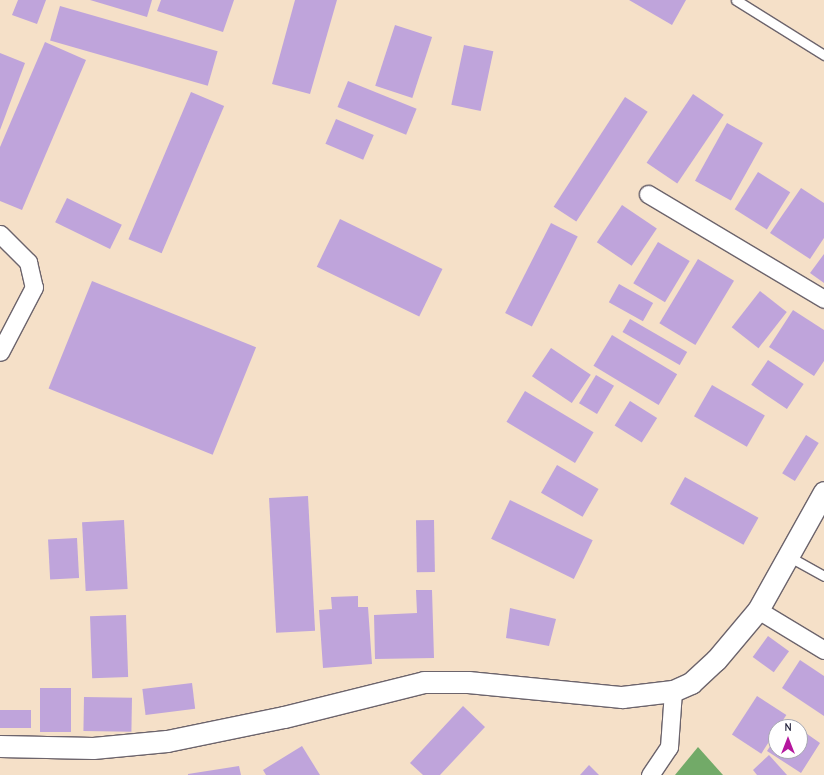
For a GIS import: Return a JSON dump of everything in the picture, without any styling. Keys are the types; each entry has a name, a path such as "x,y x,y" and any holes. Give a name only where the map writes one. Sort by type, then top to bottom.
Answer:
{"street":[{"path":"648,194 824,299"},
{"path":"0,234 28,262 34,287 0,352"},
{"path":"0,746 93,748 167,741 284,716 424,682 468,682 622,697 673,690 691,683 716,660 758,610 824,492"},
{"path":"758,610 824,650"},
{"path":"650,775 669,746 673,690"}],"lane":[{"path":"736,0 824,55"},
{"path":"788,556 824,576"}],"green space":[{"path":"698,747 723,775 675,775"}],"building":[{"path":"18,0 46,0 37,24 12,15"},
{"path":"90,0 152,0 147,17"},
{"path":"161,0 234,0 223,32 157,11"},
{"path":"295,0 337,0 310,94 272,84"},
{"path":"629,0 686,0 672,25"},
{"path":"60,6 218,51 208,86 50,41"},
{"path":"395,25 432,37 412,98 375,86"},
{"path":"45,42 86,60 22,210 0,201 0,147"},
{"path":"464,45 493,51 481,111 451,105"},
{"path":"0,53 25,63 0,130"},
{"path":"348,81 417,109 406,135 338,107"},
{"path":"191,92 224,106 162,253 128,239"},
{"path":"693,94 724,115 677,184 647,163"},
{"path":"625,97 648,112 576,222 554,207"},
{"path":"336,119 374,135 363,160 325,144"},
{"path":"727,123 763,143 731,201 695,181"},
{"path":"758,172 790,192 767,229 735,209"},
{"path":"801,188 824,203 824,238 810,259 770,233"},
{"path":"67,198 122,225 110,249 55,222"},
{"path":"622,205 657,228 632,266 597,242"},
{"path":"340,219 442,269 419,317 317,267"},
{"path":"551,223 578,237 532,327 505,313"},
{"path":"658,242 690,261 665,302 633,283"},
{"path":"824,254 824,283 810,273"},
{"path":"698,259 734,281 695,345 659,323"},
{"path":"92,281 256,347 213,455 49,389"},
{"path":"619,284 653,303 643,321 609,302"},
{"path":"760,291 787,312 758,348 732,327"},
{"path":"793,310 824,330 824,361 814,376 769,347"},
{"path":"630,319 687,352 680,365 622,332"},
{"path":"612,335 677,374 659,405 593,366"},
{"path":"551,348 591,375 572,403 532,376"},
{"path":"768,360 804,384 787,409 751,385"},
{"path":"596,375 614,386 597,414 579,403"},
{"path":"712,385 765,416 747,447 694,416"},
{"path":"525,391 594,432 575,463 506,422"},
{"path":"630,401 657,418 642,443 615,426"},
{"path":"806,435 819,443 795,481 782,473"},
{"path":"557,465 599,489 583,517 541,493"},
{"path":"685,477 758,518 743,545 670,504"},
{"path":"308,496 315,631 276,633 269,498"},
{"path":"510,500 593,540 574,579 491,539"},
{"path":"124,520 128,589 86,591 82,522"},
{"path":"416,520 434,520 435,572 417,572"},
{"path":"77,538 79,578 50,579 48,540"},
{"path":"416,590 432,590 434,658 375,659 374,615 417,613"},
{"path":"358,596 358,607 368,607 372,664 323,668 319,610 332,609 331,597"},
{"path":"510,608 556,619 549,646 506,638"},
{"path":"126,615 128,677 92,678 90,616"},
{"path":"768,636 789,651 774,672 753,657"},
{"path":"800,660 824,676 824,716 782,688"},
{"path":"192,683 195,709 146,715 142,689"},
{"path":"40,688 71,688 71,732 40,732"},
{"path":"757,696 786,715 784,719 768,719 768,743 761,754 732,735"},
{"path":"84,697 132,698 131,732 83,731"},
{"path":"463,706 485,727 440,775 423,775 410,763"},
{"path":"0,710 31,710 31,728 0,728"},
{"path":"808,735 820,743 801,773 779,759 808,759"},
{"path":"302,746 320,775 266,775 263,770"},
{"path":"768,756 768,759 773,759 787,775 757,775 753,770"},
{"path":"589,765 599,775 580,775"},
{"path":"239,766 241,775 188,775 188,774"}]}
